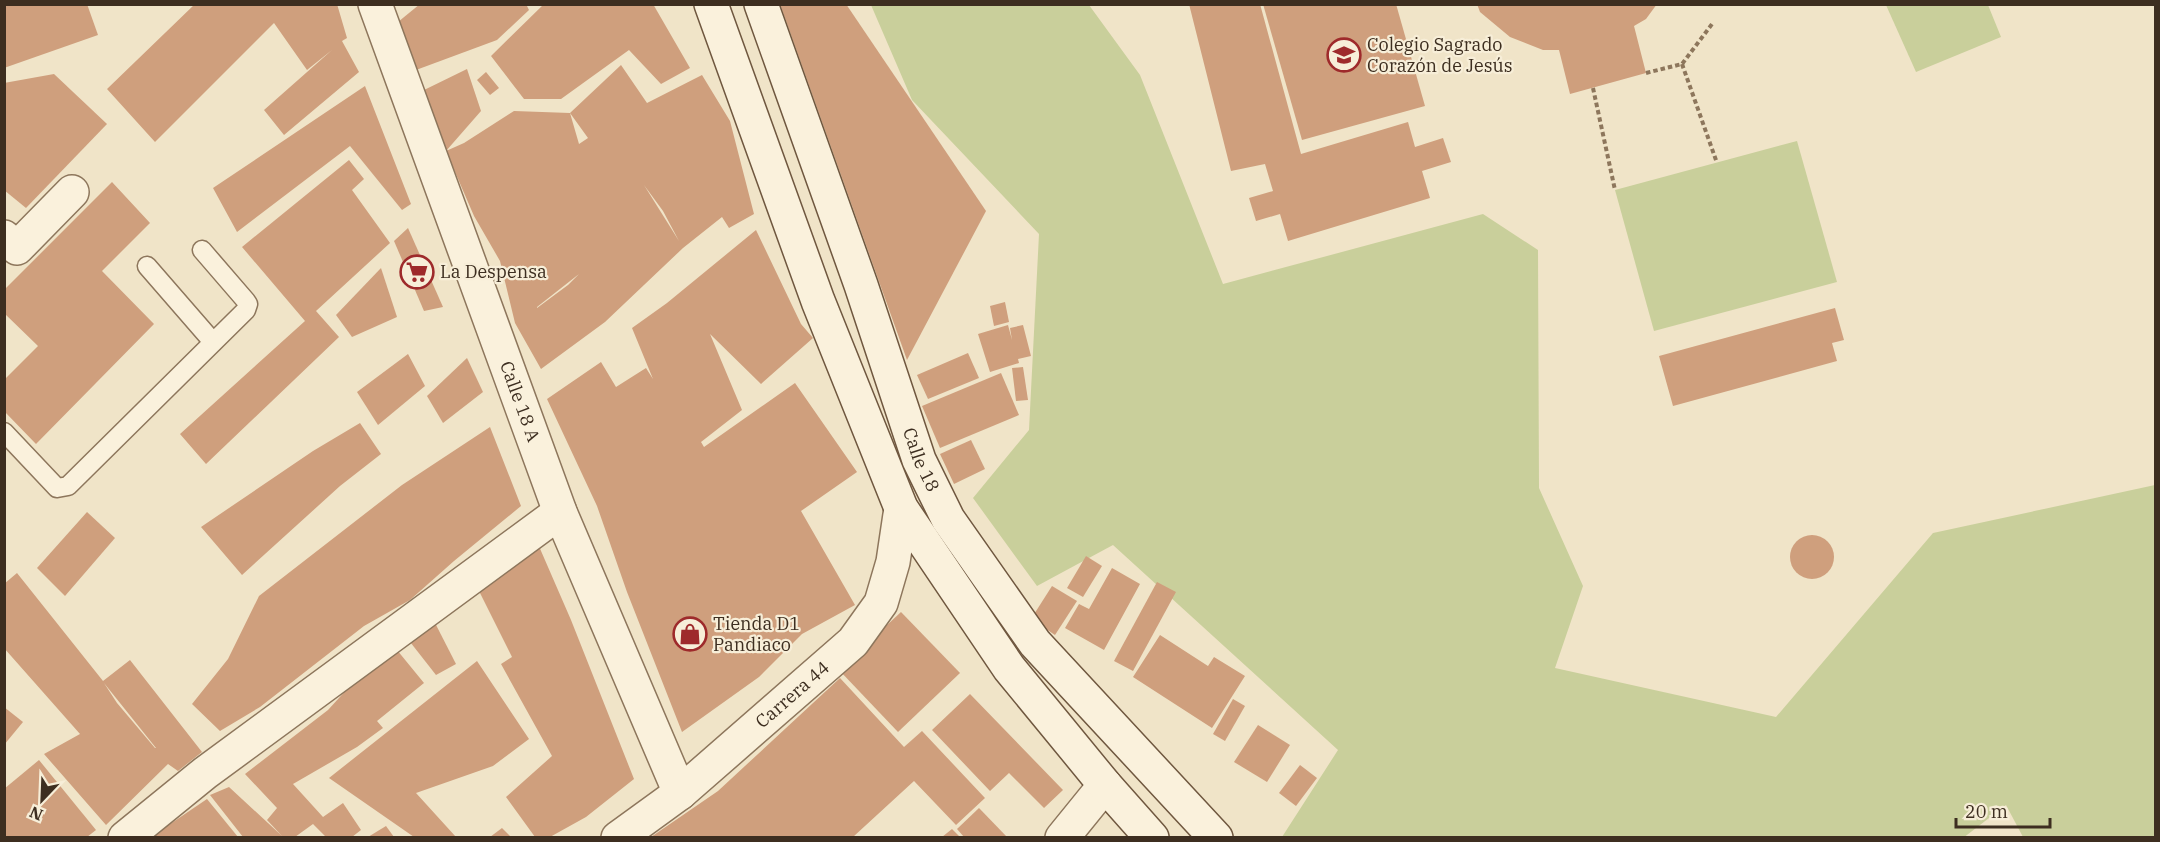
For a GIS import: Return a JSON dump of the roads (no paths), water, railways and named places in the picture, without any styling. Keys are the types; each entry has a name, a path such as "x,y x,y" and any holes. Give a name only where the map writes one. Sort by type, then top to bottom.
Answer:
{"street":[{"name":"Calle 18 A","path":"375,4 560,512 680,793"},
{"name":"Calle 18","path":"711,4 818,301 901,508 1009,668 1105,785 1152,837"},
{"name":"Calle 18","path":"762,4 861,285 919,460 948,519 1035,642 1216,837"},
{"path":"8,248 72,192"},
{"name":"Carrera 44","path":"618,837 680,793 853,642 881,603 893,562 901,508"},
{"path":"125,837 204,772 560,512"},
{"path":"1062,837 1105,785"}],"lane":[{"path":"4,432 57,488 68,486 246,310 248,304 202,250"},
{"path":"147,266 213,342"}],"place":[{"name":"Colegio Sagrado Corazón de Jesús","path":"1344,55"},
{"name":"La Despensa","path":"417,272"},
{"name":"Tienda D1 Pandiaco","path":"690,634"}]}
